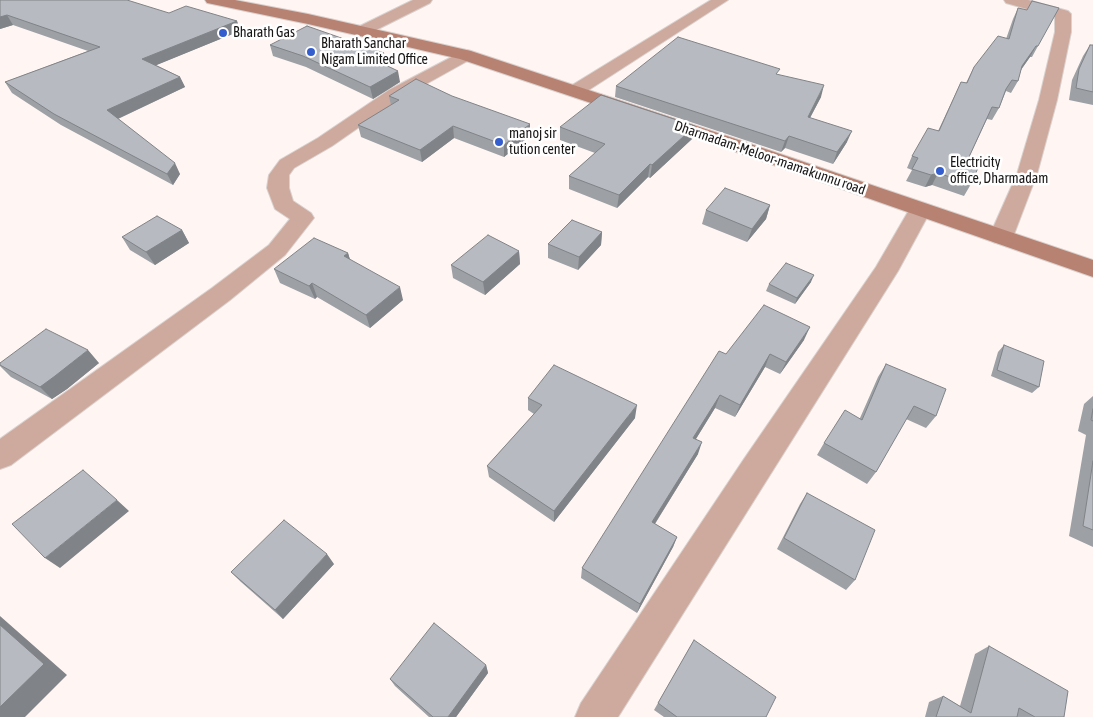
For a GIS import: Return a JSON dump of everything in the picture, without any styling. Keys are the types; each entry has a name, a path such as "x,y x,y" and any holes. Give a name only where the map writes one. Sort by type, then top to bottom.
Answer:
{"main road":[{"name":"Dharmadam-Meloor-mamakunnu road","path":"212,0 362,31 465,55 1093,269"}],"street":[{"path":"362,31 425,0"},
{"path":"575,91 721,0"},
{"path":"1002,237 1027,174 1048,100 1063,32 1063,14 1011,0"},
{"path":"0,456 278,250 304,218 283,204 278,188 279,175 287,164 325,142 394,94 465,55"},
{"path":"594,717 749,477 886,271 920,210"}],"building":[{"path":"0,0 127,0 169,13 186,6 237,21 142,59 180,77 107,110 175,163 167,174 54,114 5,82 100,47 7,15 0,17"},
{"path":"1032,1 1059,8 1038,46 1036,46 1022,66 1018,81 1012,80 1006,89 999,108 992,107 969,157 981,161 971,184 938,173 931,175 912,169 918,158 912,156 928,128 939,131 961,82 967,83 974,67 998,36 1009,39 1018,8 1027,10"},
{"path":"307,26 384,53 373,59 398,71 370,87 303,56 270,45"},
{"path":"678,37 780,69 776,74 824,85 808,117 852,131 837,152 789,136 785,141 616,86"},
{"path":"1090,45 1093,45 1093,92 1076,88 1079,69"},
{"path":"416,79 452,96 530,124 504,145 453,126 420,150 358,125 399,100 389,96"},
{"path":"601,95 695,126 652,165 650,164 619,195 569,176 605,144 560,127"},
{"path":"725,188 770,205 752,229 706,210"},
{"path":"157,216 182,230 146,252 122,237"},
{"path":"572,220 602,232 579,257 548,244"},
{"path":"488,235 519,251 483,282 451,265"},
{"path":"314,238 348,253 344,256 400,287 366,315 312,283 309,286 274,269"},
{"path":"786,263 814,275 797,298 769,284"},
{"path":"764,305 810,327 786,362 770,354 740,405 720,395 693,438 702,442 652,522 677,537 640,604 582,568 719,351 726,354"},
{"path":"46,329 88,350 40,387 0,365 0,363"},
{"path":"1004,345 1044,361 1039,387 997,370"},
{"path":"886,364 946,389 936,416 914,406 876,472 824,443 845,410 862,420"},
{"path":"554,365 637,405 554,511 487,466 542,405 528,398"},
{"path":"1093,461 1093,530 1083,526"},
{"path":"83,470 117,500 45,558 12,524"},
{"path":"807,493 875,530 855,580 784,538"},
{"path":"284,520 327,554 275,610 231,572"},
{"path":"434,623 486,665 448,717 433,717 390,679"},
{"path":"0,625 44,664 0,707"},
{"path":"694,640 776,697 766,717 677,717 658,703"},
{"path":"989,646 1068,691 1064,717 1035,717 1019,708 1017,717 936,717 943,696 971,713"}],"place":[{"name":"Bharath Gas","path":"223,33"},
{"name":"Bharath Sanchar Nigam Limited Office","path":"311,52"},
{"name":"manoj sir tution center","path":"499,142"},
{"name":"Electricity office, Dharmadam","path":"940,171"}]}
